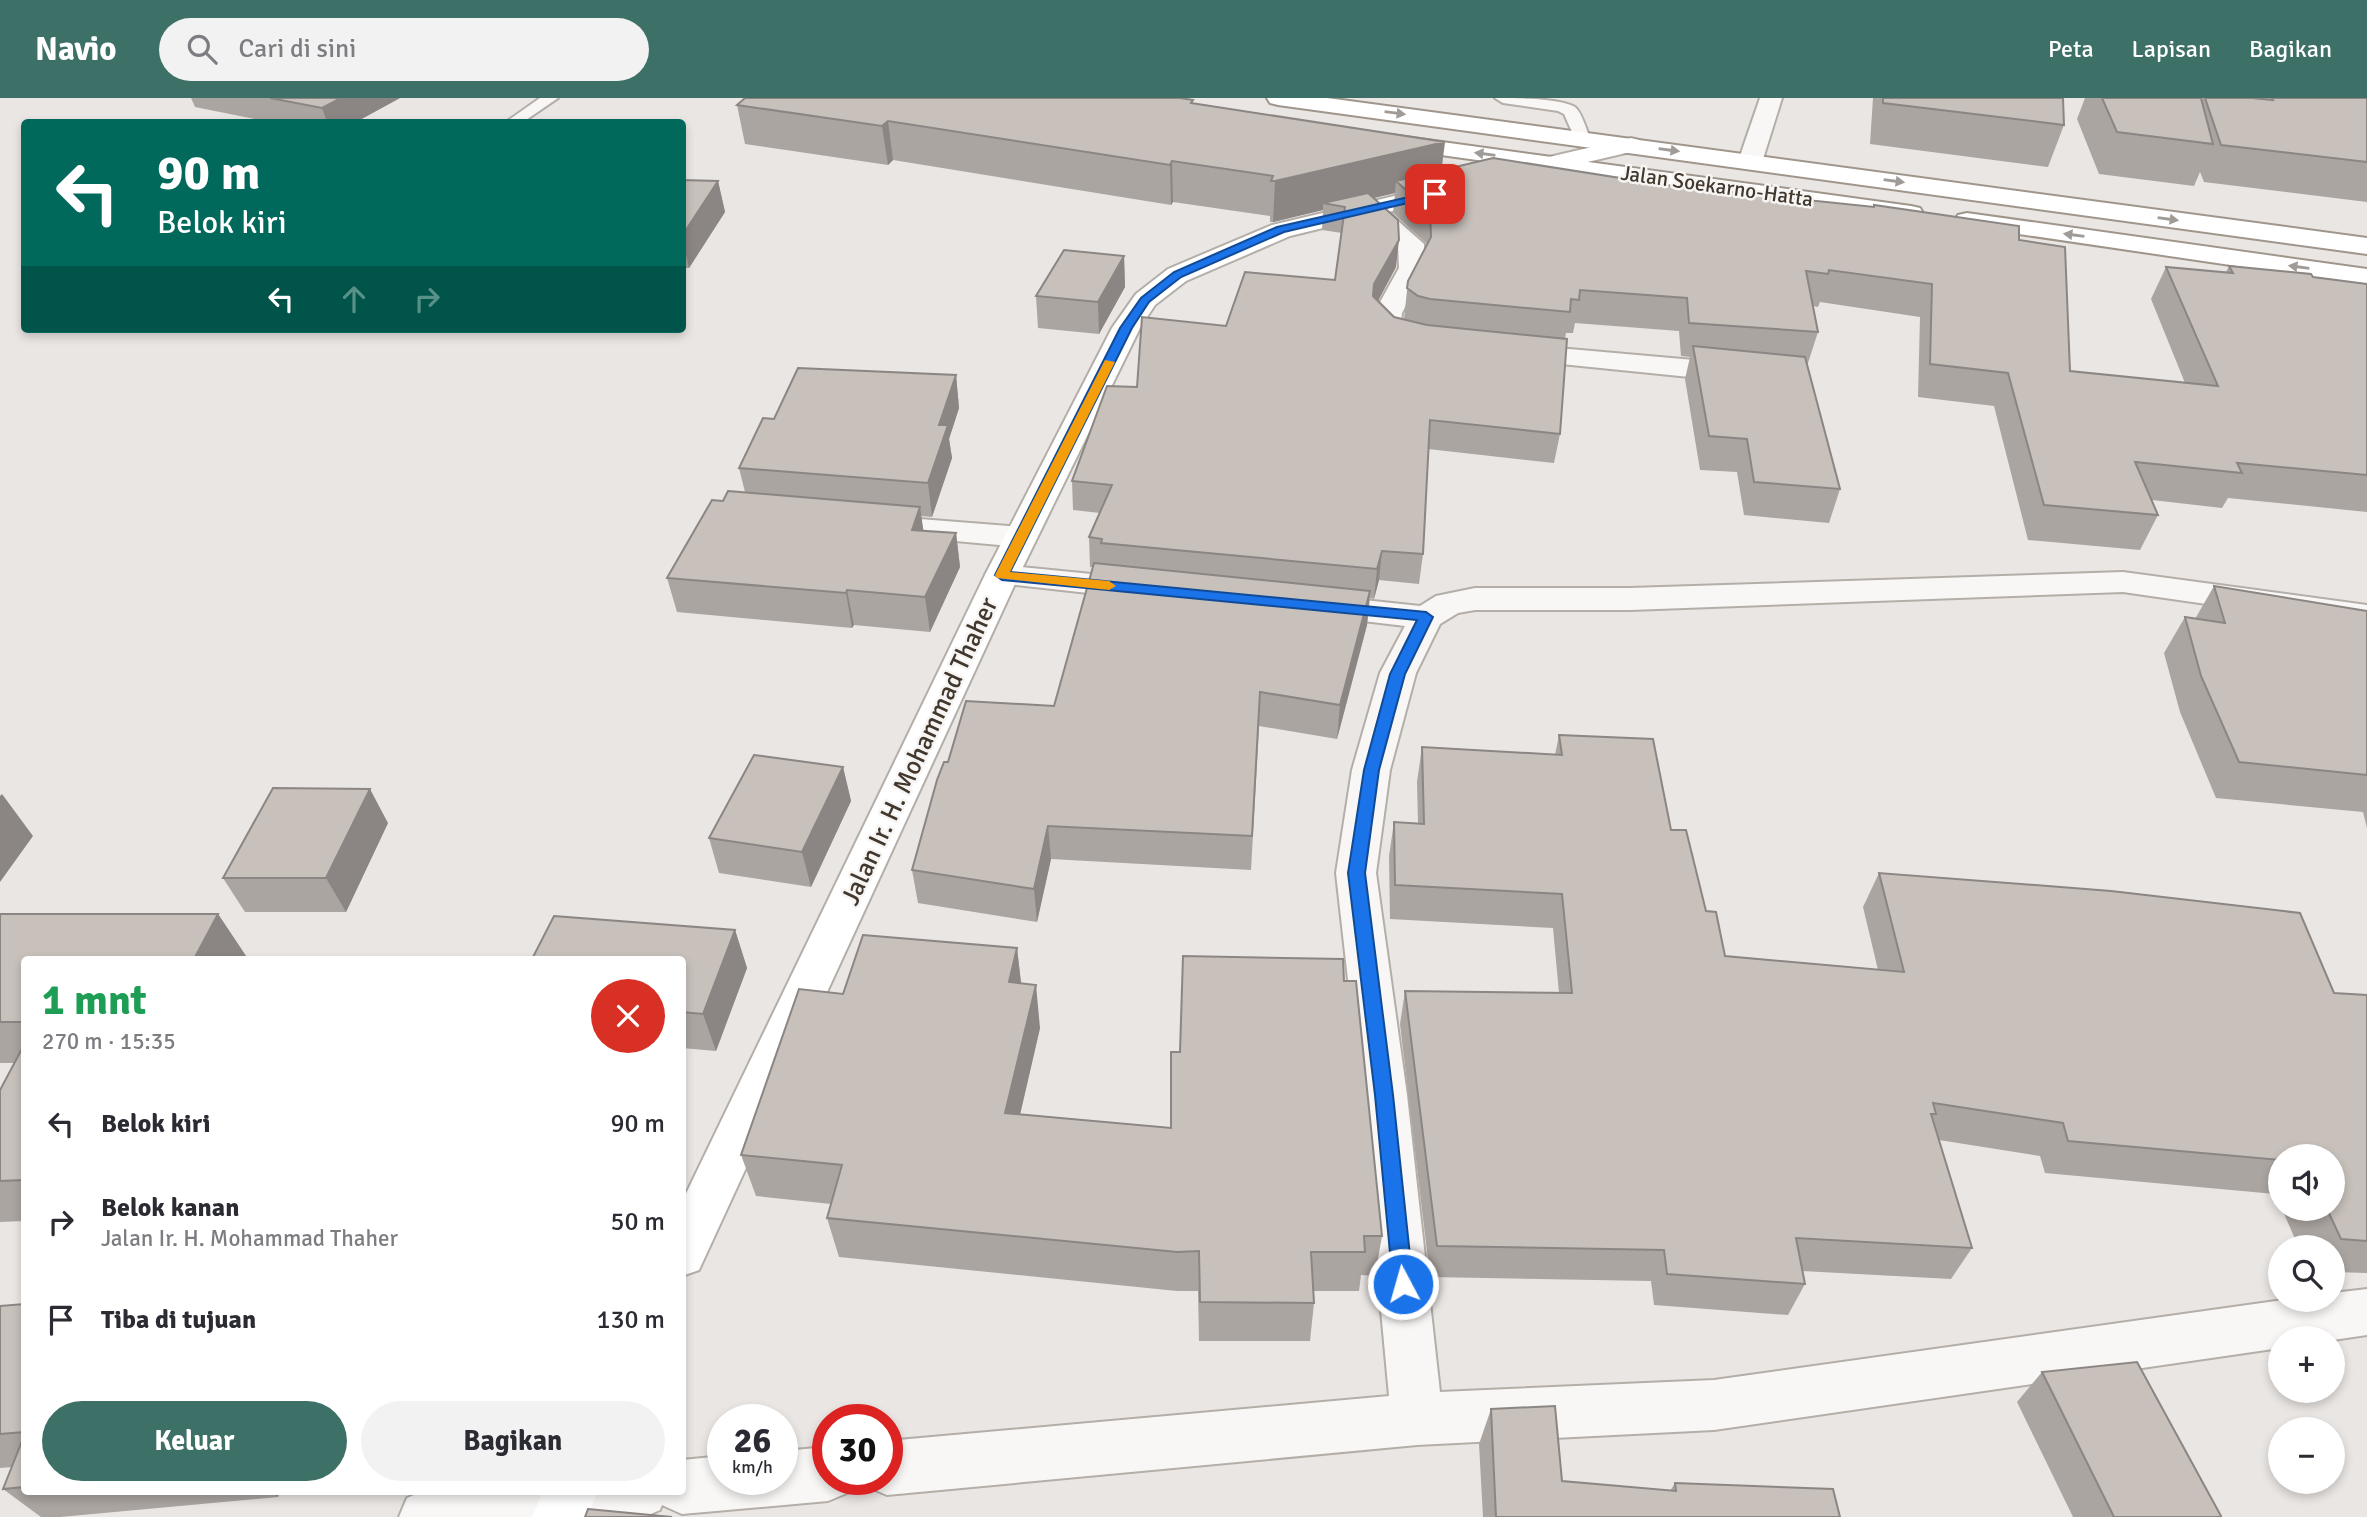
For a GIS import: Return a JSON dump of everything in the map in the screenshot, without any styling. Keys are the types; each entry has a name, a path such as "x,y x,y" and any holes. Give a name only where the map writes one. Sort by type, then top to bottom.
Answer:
{"main road":[{"name":"Jalan Soekarno-Hatta","path":"1279,98 2367,246"},
{"name":"Jalan Soekarno-Hatta","path":"1369,139 2367,276"},
{"name":"Jalan Ir. H. Mohammad Thaher","path":"686,1246 1002,575 1126,328 1145,300 1177,275 1281,230 1631,145"}],"street":[{"path":"1750,162 1771,98"},
{"path":"1370,209 1411,244 1412,268 1388,313 1387,324 1402,337 1450,345"},
{"path":"1489,349 1769,376"},
{"path":"833,522 1021,537"},
{"path":"1002,575 1166,591"},
{"path":"1416,1419 1384,1095 1356,873 1371,770 1398,674 1426,617 1448,604 1475,599 1630,599 2123,582 2367,616"},
{"path":"1289,603 1426,617"},
{"path":"903,1467 1416,1419 1714,1405 2367,1312"},
{"path":"686,1487 707,1485"},
{"path":"426,1517 613,1495"}],"lane":[{"path":"518,119 550,98"},
{"path":"1503,98 1562,107 1570,111 1582,138"}],"building":[{"path":"270,98 341,98 322,108"},
{"path":"745,98 1180,98 1193,100 1191,103 1445,142 1271,181 1273,176 1172,161 1170,165 888,121 882,126 737,105"},
{"path":"1883,98 2063,98 2064,125 1883,103"},
{"path":"2102,98 2201,98 2213,144 2117,132"},
{"path":"2205,98 2367,98 2367,162 2221,145"},
{"path":"1493,158 1665,185 1874,205 2019,226 2019,240 2065,247 2070,371 2218,386 2166,267 2233,273 2229,266 2311,274 2313,277 2367,284 2367,475 2237,463 2242,473 2135,462 2158,515 2044,505 2008,373 1930,364 1932,284 1829,270 1828,274 1806,271 1818,332 1689,323 1687,298 1580,290 1579,300 1571,299 1570,312 1418,296 1407,288 1408,281 1431,237 1430,212 1396,181"},
{"path":"686,180 718,181 686,230"},
{"path":"1368,193 1398,220 1399,240 1374,284 1373,296 1394,317 1427,325 1567,339 1560,434 1430,420 1423,554 1382,551 1377,569 1101,543 1102,539 1089,537 1112,485 1072,481 1107,386 1137,387 1142,317 1226,326 1245,272 1335,280 1345,207 1323,203"},
{"path":"1064,250 1124,256 1098,302 1036,296"},
{"path":"1693,346 1805,357 1840,489 1754,482 1747,439 1709,436"},
{"path":"798,368 956,375 939,425 948,425 928,483 739,468 763,418 774,419"},
{"path":"728,491 920,507 912,530 956,533 925,597 667,578 712,500 723,501"},
{"path":"1094,563 1370,591 1340,705 1260,692 1252,836 1048,826 1034,889 912,870 937,780 944,762 948,762 966,701 1054,706"},
{"path":"2214,586 2367,611 2367,775 2239,762 2201,676 2185,617 2225,623"},
{"path":"1559,735 1653,739 1671,830 1686,830 1706,911 1716,912 1725,956 1904,972 1879,873 2111,891 2300,913 2334,993 2367,995 2367,1241 2345,1239 2345,1235 2339,1235 2333,1221 2345,1221 2345,1144 2268,1144 2268,1159 2068,1141 2063,1123 1933,1103 1936,1114 1931,1114 1972,1248 1796,1238 1805,1284 1667,1274 1664,1250 1437,1246 1405,991 1572,993 1562,894 1395,885 1394,822 1424,824 1422,747 1562,755"},
{"path":"754,755 843,767 802,852 709,838"},
{"path":"273,788 370,789 326,878 223,878"},
{"path":"0,914 218,914 196,956 21,956 21,1022 0,1022"},
{"path":"554,916 735,930 703,1014 686,1012 686,956 534,956"},
{"path":"863,935 1017,948 1009,982 1036,985 1005,1113 1171,1128 1171,1052 1180,1052 1183,956 1343,959 1344,981 1356,981 1382,1236 1364,1236 1365,1252 1311,1252 1314,1303 1200,1302 1199,1251 1177,1252 827,1218 842,1165 741,1155 799,989 843,994"},
{"path":"21,1051 21,1180 0,1181 0,1090"},
{"path":"21,1304 21,1432 0,1434 0,1306"},
{"path":"2137,1362 2221,1517 2114,1517 2042,1372"},
{"path":"1555,1406 1562,1481 1676,1491 1675,1483 1833,1489 1840,1517 1496,1517 1491,1409"},
{"path":"21,1444 21,1487 3,1489"},
{"path":"588,1509 672,1517 585,1517"}],"slow traffic":[{"path":"1109,362 1002,575 1109,586"}],"route":[{"path":"1403,1284 1384,1095 1356,873 1371,770 1392,704 1398,674 1426,617 1002,575 1126,328 1145,300 1177,275 1281,230 1435,194"}]}
